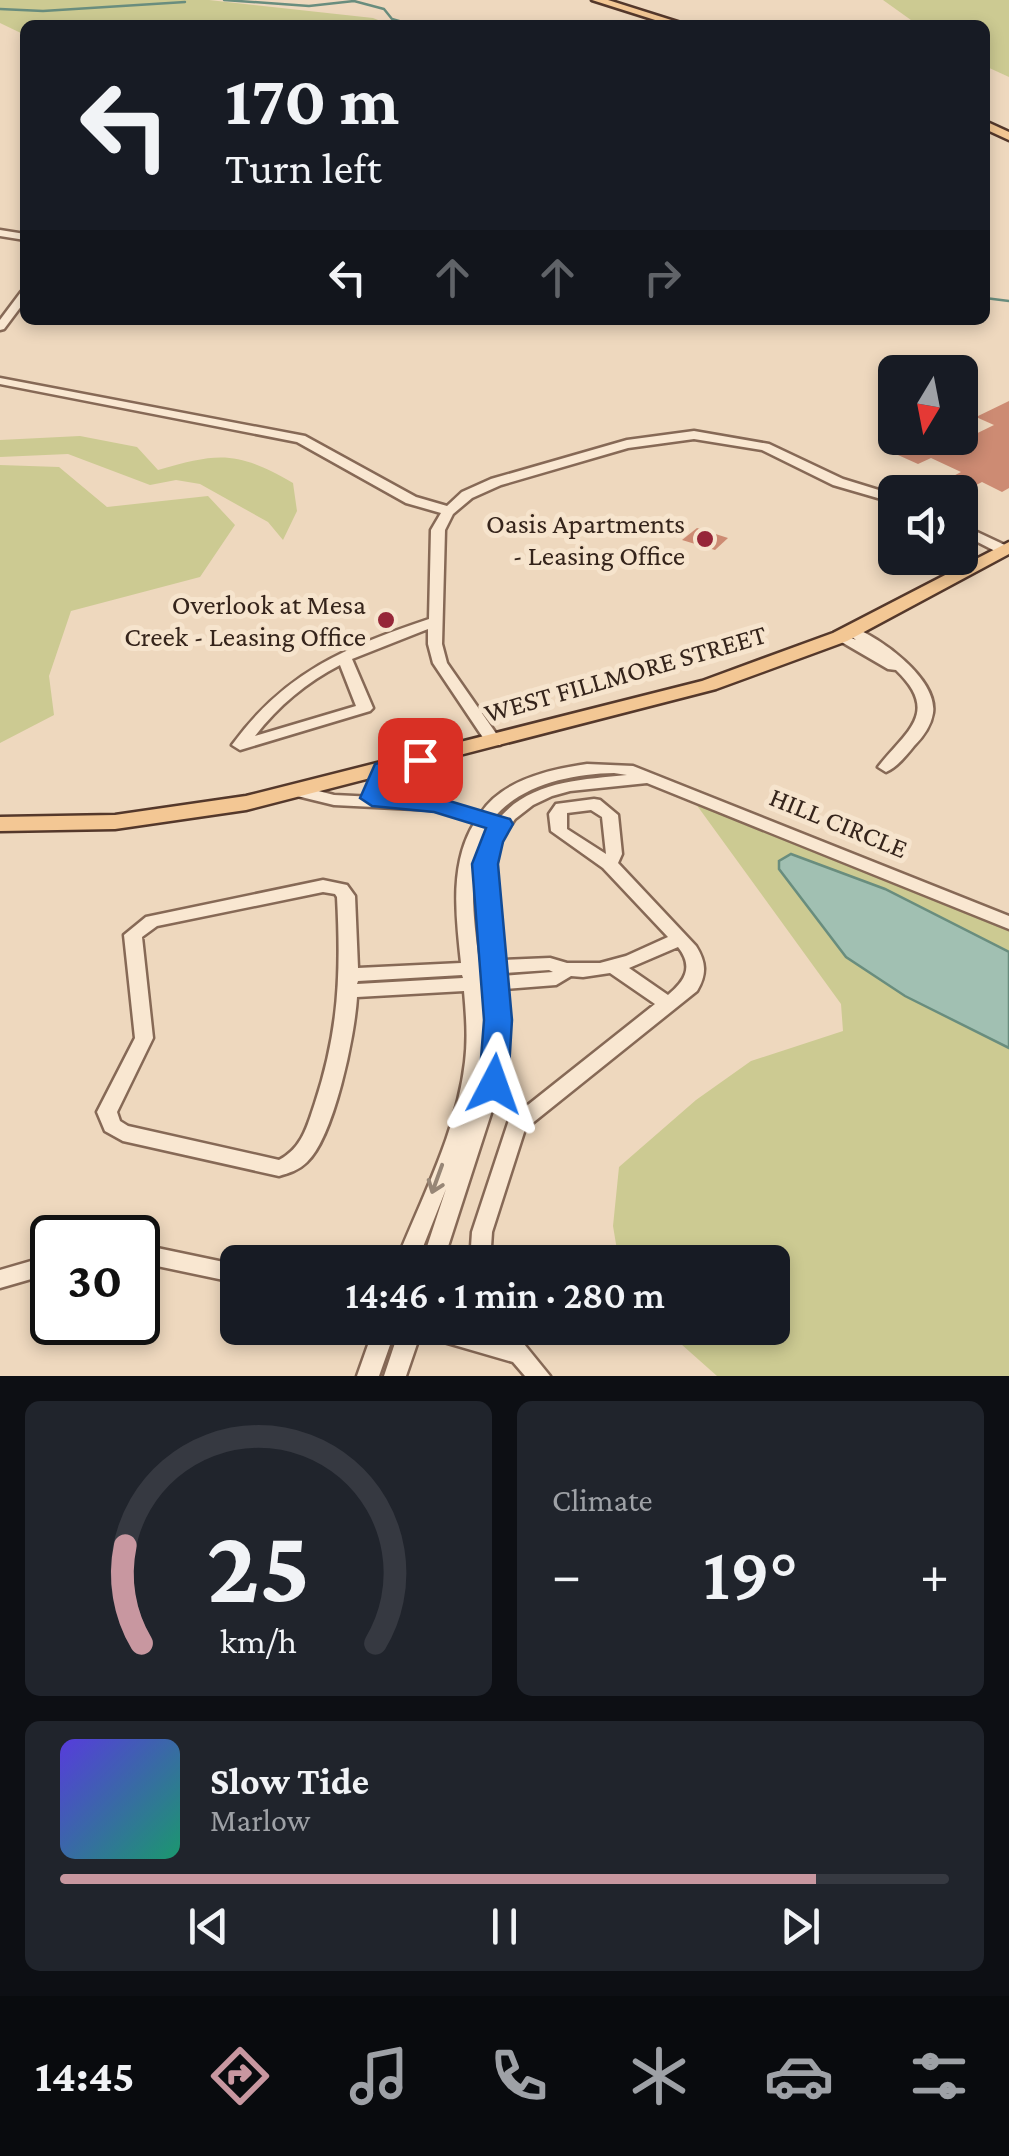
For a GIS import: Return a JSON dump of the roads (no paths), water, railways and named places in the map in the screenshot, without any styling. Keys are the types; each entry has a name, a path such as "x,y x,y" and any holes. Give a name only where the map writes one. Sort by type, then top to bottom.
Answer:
{"main road":[{"path":"597,0 665,20"},
{"name":"WEST FILLMORE STREET","path":"0,824 151,818 299,791 709,685 846,634 1006,549"}],"street":[{"path":"0,327 20,301"},
{"path":"0,381 301,440 408,496 452,508"},
{"path":"494,742 440,663 435,622 436,540 452,508 480,488 647,439 679,436 752,443 838,482 878,494"},
{"path":"978,536 1006,549"},
{"path":"344,656 366,708 240,744 282,693 344,656 435,622"},
{"path":"846,634 881,663 898,666 923,693 923,724 886,767"},
{"path":"372,798 384,769"},
{"name":"HILL CIRCLE","path":"492,822 555,788 647,778 1009,923"},
{"path":"299,791 334,800 372,798 436,804 492,822"},
{"path":"439,1245 494,1084 498,1020 485,864 492,822"},
{"path":"414,1245 472,1077 476,1042 466,855 492,822"},
{"path":"481,1245 516,1125 690,986 696,974 693,952 610,864"},
{"path":"323,886 341,889 346,896 351,983 344,1048 309,1150 295,1164 278,1168 123,1133 112,1126 107,1112 144,1038 134,935 142,927 323,886"},
{"path":"351,983 493,975 556,978 566,971 614,967 680,939"},
{"path":"614,967 668,1004"},
{"path":"160,1258 220,1270"},
{"path":"0,1279 30,1270"},
{"path":"368,1376 378,1345"},
{"path":"395,1376 405,1345"},
{"path":"488,1345 516,1353"},
{"path":"510,1345 539,1376"}],"waterway":[{"path":"224,0 309,6 354,1 384,9 396,20"},
{"path":"0,9 43,11 185,2"},
{"path":"990,299 1009,301"}],"place":[{"name":"Oasis Apartments - Leasing Office","path":"705,539"},
{"name":"Overlook at Mesa Creek - Leasing Office","path":"386,620"}]}
